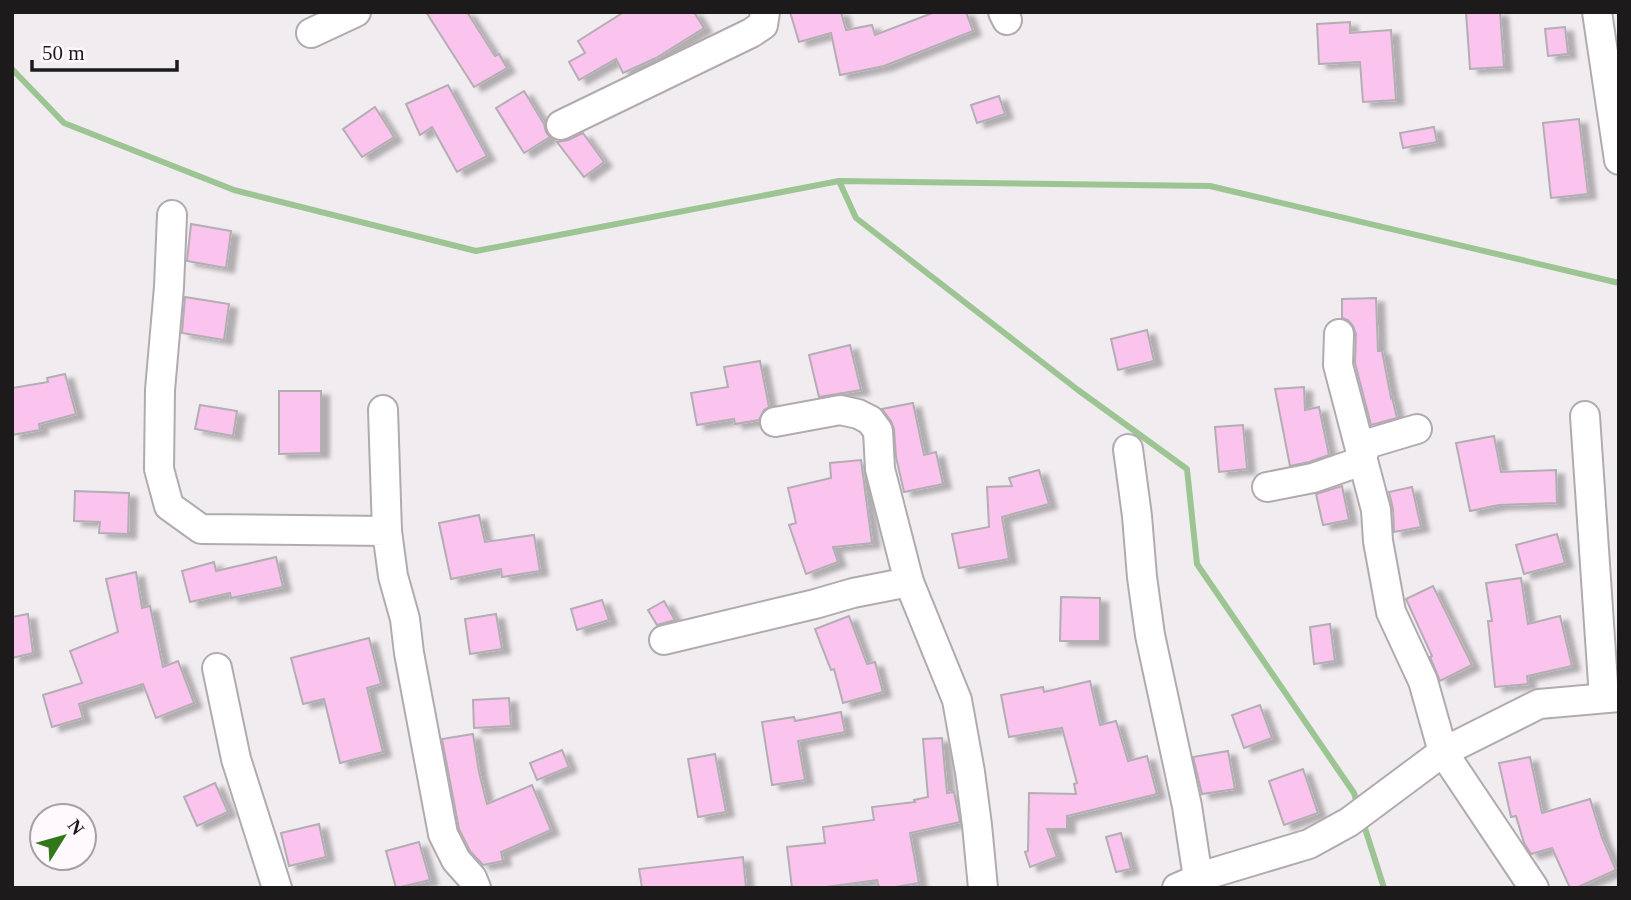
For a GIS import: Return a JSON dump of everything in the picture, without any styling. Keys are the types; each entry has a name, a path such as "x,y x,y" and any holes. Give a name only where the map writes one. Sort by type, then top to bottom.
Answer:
{"street":[{"path":"311,33 356,12"},
{"path":"561,125 751,33 764,25 765,12"},
{"path":"1597,12 1619,160"},
{"path":"172,215 160,403 159,470 169,506 201,529 387,531"},
{"path":"1339,334 1338,365 1376,510 1378,541 1391,612 1423,681 1443,752 1534,888"},
{"path":"383,410 387,531 393,576 405,619 443,834 456,860 472,878 475,888"},
{"path":"775,422 840,410 870,420 877,431 880,470 909,582 957,700 974,798 983,888"},
{"path":"1128,449 1150,635 1187,806 1188,883 1309,844 1349,822 1443,752 1539,704 1611,697 1585,416"},
{"path":"1362,461 1365,446 1370,443 1417,429"},
{"path":"1266,487 1313,478 1362,461"},
{"path":"664,640 853,593 909,582"},
{"path":"217,668 236,759 277,888"}],"building":[{"path":"426,12 467,12 495,56 499,54 507,68 474,87"},
{"path":"624,12 694,12 704,28 656,58 623,73 616,59 579,80 569,62 585,53 578,41"},
{"path":"790,12 841,12 846,30 872,25 875,35 935,12 966,12 973,31 884,66 840,75 831,33 799,42"},
{"path":"1466,12 1500,12 1504,67 1470,69"},
{"path":"1350,22 1350,33 1391,30 1396,100 1363,102 1360,62 1319,64 1317,24"},
{"path":"1565,27 1568,54 1548,56 1545,29"},
{"path":"448,85 487,156 457,172 432,127 420,135 406,104"},
{"path":"524,91 550,137 524,153 496,108"},
{"path":"999,96 1005,114 977,123 971,105"},
{"path":"375,107 394,137 362,157 343,129"},
{"path":"1579,119 1588,194 1551,198 1543,123"},
{"path":"1434,127 1437,142 1403,148 1400,133"},
{"path":"583,133 604,162 584,177 557,142"},
{"path":"191,224 231,231 226,268 187,261"},
{"path":"185,297 229,304 224,340 182,333"},
{"path":"1376,298 1378,351 1382,351 1397,418 1371,425 1355,363 1356,334 1348,320 1342,318 1342,299"},
{"path":"1147,330 1154,361 1118,370 1111,339"},
{"path":"850,345 861,390 819,397 809,355"},
{"path":"760,361 769,407 764,410 759,420 735,424 734,419 697,425 691,393 728,387 724,367"},
{"path":"65,374 76,414 39,424 40,430 12,435 12,388 48,382 47,378"},
{"path":"1304,387 1305,410 1319,407 1329,455 1290,466 1275,389"},
{"path":"279,391 321,391 321,453 279,454"},
{"path":"913,403 924,455 936,452 943,484 904,492 896,457 894,429 882,409"},
{"path":"200,405 237,411 233,436 195,429"},
{"path":"1243,425 1247,469 1219,472 1215,427"},
{"path":"1494,436 1501,472 1556,470 1557,503 1499,505 1470,511 1456,443"},
{"path":"861,460 872,543 833,547 838,562 806,574 789,525 796,523 788,488 831,478 830,463"},
{"path":"1039,470 1049,504 1002,517 1009,559 959,568 952,534 989,527 987,487 1012,486 1009,478"},
{"path":"1342,486 1349,520 1323,525 1316,494"},
{"path":"1412,487 1421,527 1394,532 1389,492"},
{"path":"75,491 129,493 128,534 99,533 100,522 74,521"},
{"path":"479,515 485,542 534,535 540,571 502,577 501,569 451,579 439,523"},
{"path":"1557,534 1565,563 1524,574 1516,545"},
{"path":"276,557 283,587 231,598 230,593 190,602 182,571 214,562 216,571"},
{"path":"136,572 142,608 150,606 163,667 178,661 194,703 156,718 143,684 79,704 83,718 52,727 43,695 82,683 70,651 118,632 106,579"},
{"path":"1521,578 1528,624 1560,616 1572,666 1527,676 1528,684 1495,687 1488,621 1492,621 1486,583"},
{"path":"1433,586 1472,665 1440,681 1430,657 1432,656 1406,599"},
{"path":"1061,597 1100,598 1100,641 1060,641"},
{"path":"602,600 609,620 577,630 571,609"},
{"path":"664,601 675,620 657,625 648,610"},
{"path":"28,614 33,653 12,658 12,617"},
{"path":"496,614 502,649 470,654 465,619"},
{"path":"849,616 867,664 875,662 883,692 843,703 834,669 831,670 815,629"},
{"path":"1330,624 1335,661 1314,664 1310,627"},
{"path":"369,638 381,684 367,688 383,752 340,763 324,699 303,704 291,658"},
{"path":"1090,681 1100,725 1116,721 1128,761 1147,756 1157,794 1067,816 1067,829 1047,829 1057,857 1030,867 1025,852 1028,851 1029,793 1076,794 1074,784 1077,783 1062,728 1009,737 1001,695 1043,687 1044,692"},
{"path":"509,698 511,726 474,728 473,700"},
{"path":"1260,705 1272,738 1244,748 1232,715"},
{"path":"841,712 845,732 798,741 805,780 772,785 762,722 794,717 795,721"},
{"path":"473,734 487,804 532,785 551,830 501,852 503,861 483,865 470,851 459,829 442,739"},
{"path":"942,738 947,793 954,792 960,822 910,833 919,883 879,888 877,880 825,888 792,888 787,847 825,843 823,827 874,820 872,807 915,802 914,800 928,797 923,739"},
{"path":"562,750 569,767 537,780 530,763"},
{"path":"1228,751 1235,789 1202,794 1193,757"},
{"path":"715,754 726,812 698,817 688,759"},
{"path":"1530,757 1542,813 1590,799 1602,838 1616,870 1576,888 1570,888 1552,848 1531,854 1524,843 1516,816 1511,817 1499,763"},
{"path":"1303,769 1318,813 1284,825 1269,781"},
{"path":"215,783 228,812 197,826 184,797"},
{"path":"319,824 326,857 289,866 281,833"},
{"path":"1121,833 1131,869 1116,872 1106,837"},
{"path":"419,842 430,880 396,888 386,851"},
{"path":"743,857 746,888 642,888 639,869"}],"waterway":[{"path":"12,69 64,123 234,190 476,251 839,181 1210,186 1619,283"},
{"path":"839,181 856,218 1078,390 1187,469 1197,564 1354,793 1358,806"},
{"path":"1362,819 1384,888"}]}
